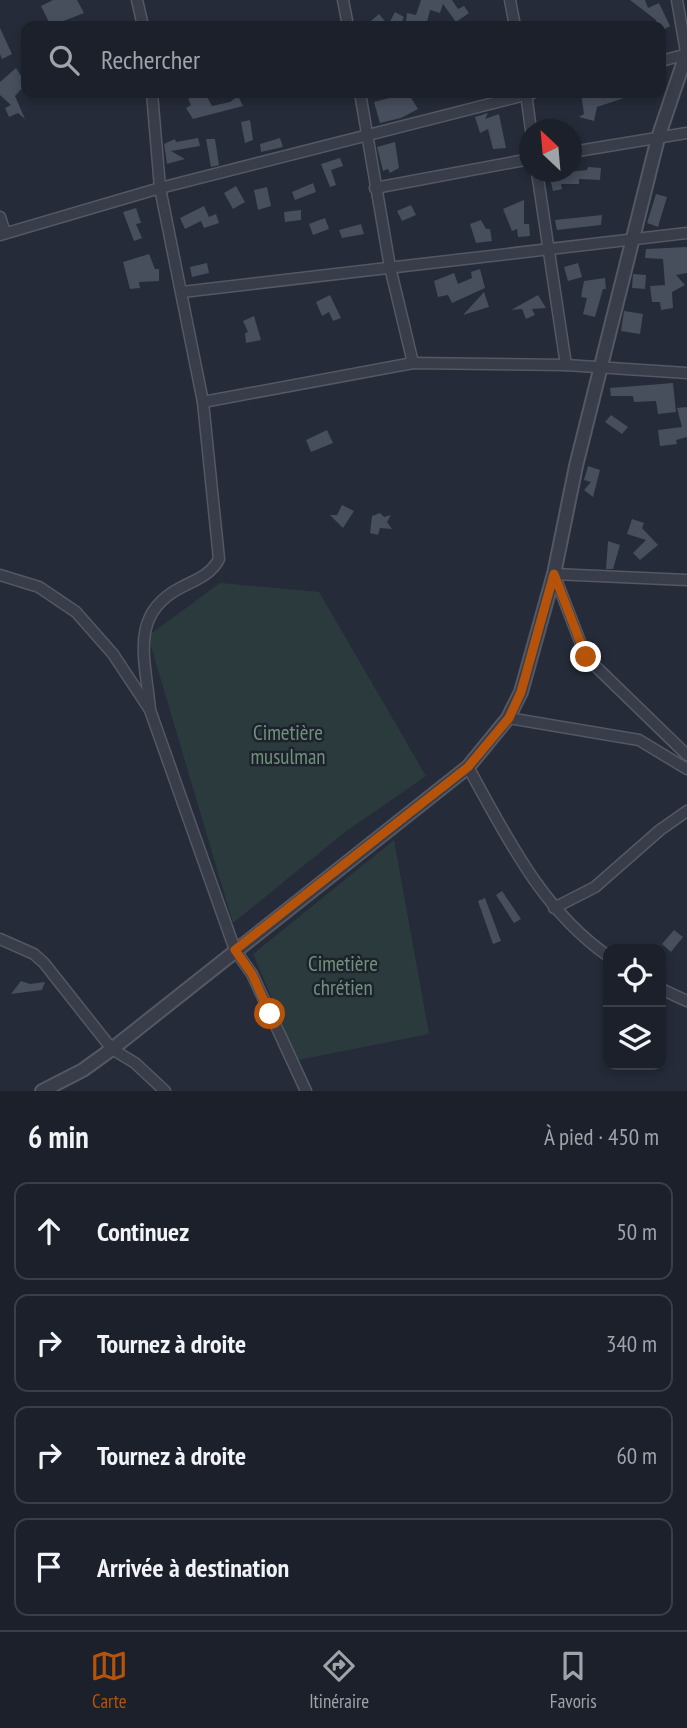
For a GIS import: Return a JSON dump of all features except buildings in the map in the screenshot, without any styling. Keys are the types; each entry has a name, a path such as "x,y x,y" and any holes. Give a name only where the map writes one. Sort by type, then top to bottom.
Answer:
{"street":[{"path":"137,0 142,21"},
{"path":"343,0 347,21"},
{"path":"510,0 514,21"},
{"path":"42,1091 83,1070 112,1049 468,767 509,718 521,692 554,574 658,138 687,55 677,0"},
{"path":"666,60 687,55"},
{"path":"152,98 160,188 203,402 219,559 205,575 166,595 147,617 143,640 150,710 235,950 252,974 306,1091"},
{"path":"361,98 374,188 413,363"},
{"path":"0,217 3,234 160,188 509,98"},
{"path":"528,98 530,119"},
{"path":"582,150 687,133"},
{"path":"374,188 519,161"},
{"path":"539,182 566,365"},
{"path":"182,292 687,233"},
{"path":"203,402 413,363 566,365 687,373"},
{"path":"554,574 687,580"},
{"path":"554,574 586,657 687,755"},
{"path":"0,575 39,587 76,612 113,654 150,710"},
{"path":"509,718 639,740 687,769"},
{"path":"468,767 523,865 554,908 603,952"},
{"path":"554,908 595,887 660,830 687,811"},
{"path":"0,939 34,954 44,962 112,1049 135,1063 165,1091"},
{"path":"666,991 687,1000"}],"green space":[{"name":"Cimetière musulman","path":"220,583 319,592 426,776 345,832 233,923 148,636"},
{"name":"Cimetière chrétien","path":"394,840 429,1034 298,1060 253,954"}],"route":[{"path":"270,1014 252,974 235,950 468,767 509,718 521,692 554,574 586,657"}]}
